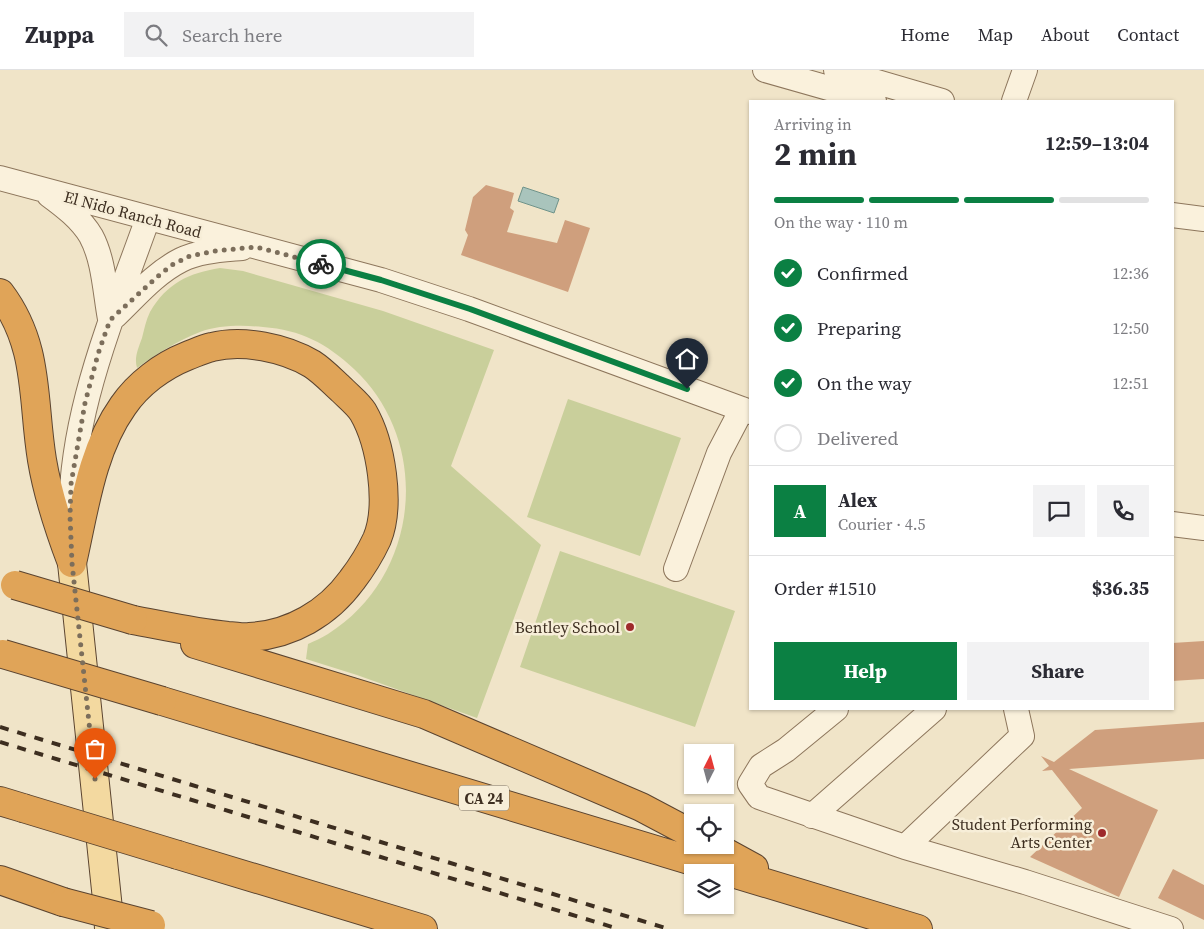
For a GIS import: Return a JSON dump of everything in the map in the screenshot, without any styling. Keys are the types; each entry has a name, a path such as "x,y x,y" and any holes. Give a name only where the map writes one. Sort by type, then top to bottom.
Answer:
{"highway":[{"path":"0,293 18,320 26,342 31,366 46,486 53,513 72,563"},
{"path":"72,563 93,474 105,437 123,406 156,373 180,359 211,347 241,344 282,351 313,365 338,386 362,411 376,440 382,474 382,510 378,537 364,565 341,595 317,616 287,630 249,637 215,634 133,620"},
{"path":"5,582 133,620 207,648 424,714 498,744 641,807 684,830"},
{"name":"CA 24","path":"2,653 918,929"},
{"path":"11,805 422,929"},
{"path":"729,854 806,896"},
{"path":"0,880 63,902"},
{"path":"0,888 63,902 158,927"}],"main road":[{"path":"72,563 107,922"}],"street":[{"path":"765,70 870,100"},
{"path":"836,70 939,100"},
{"path":"1014,100 1026,70"},
{"name":"El Nido Ranch Road","path":"0,178 381,280 470,309 746,410"},
{"path":"44,190 78,220 90,234 102,269 110,320"},
{"path":"1174,215 1204,218"},
{"path":"72,563 71,484 89,386 110,320 148,218"},
{"path":"110,320 157,277 181,260 208,252 256,247"},
{"path":"676,569 719,452 746,410"},
{"path":"1174,524 1204,528"},
{"path":"835,710 786,750 761,766 750,784 760,797 905,847 1025,882 1171,929"},
{"path":"812,816 933,710"},
{"path":"905,847 1022,736 1016,710"}],"green space":[{"path":"220,268 243,271 383,311 494,350 451,466 541,545 477,718 357,675 306,659 308,644 328,634 359,609 382,579 397,544 405,508 405,470 396,433 379,399 354,369 333,352 312,339 289,331 255,326 223,327 200,332 167,348 137,368 138,350 145,325 150,312 157,302 171,287 189,276"},
{"path":"568,399 681,438 640,556 527,517"},
{"path":"560,551 735,611 695,727 520,667"}],"water":[{"path":"523,187 559,199 554,213 518,201"}],"building":[{"path":"486,185 514,193 510,208 514,211 507,232 557,243 565,220 590,228 568,292 461,255 468,235 465,230 473,197"},
{"path":"1204,641 1204,679 1174,681 1174,643"},
{"path":"1204,722 1204,759 1069,769 1158,810 1119,897 1030,857 1082,808 1052,770 1042,771 1049,766 1041,756 1054,762 1095,730"},
{"path":"1173,869 1204,885 1204,920 1158,898"}],"railway":[{"path":"0,727 669,929"},
{"path":"0,742 619,929"}],"way so far":[{"path":"95,779 72,563 71,484 85,403 98,354 110,320 157,277 172,265 190,256 215,251 256,247 321,264"}],"place":[{"name":"Bentley School","path":"630,627"},
{"name":"Student Performing Arts Center","path":"1102,833"}],"route":[{"path":"321,264 381,280 470,309 687,389"}]}
